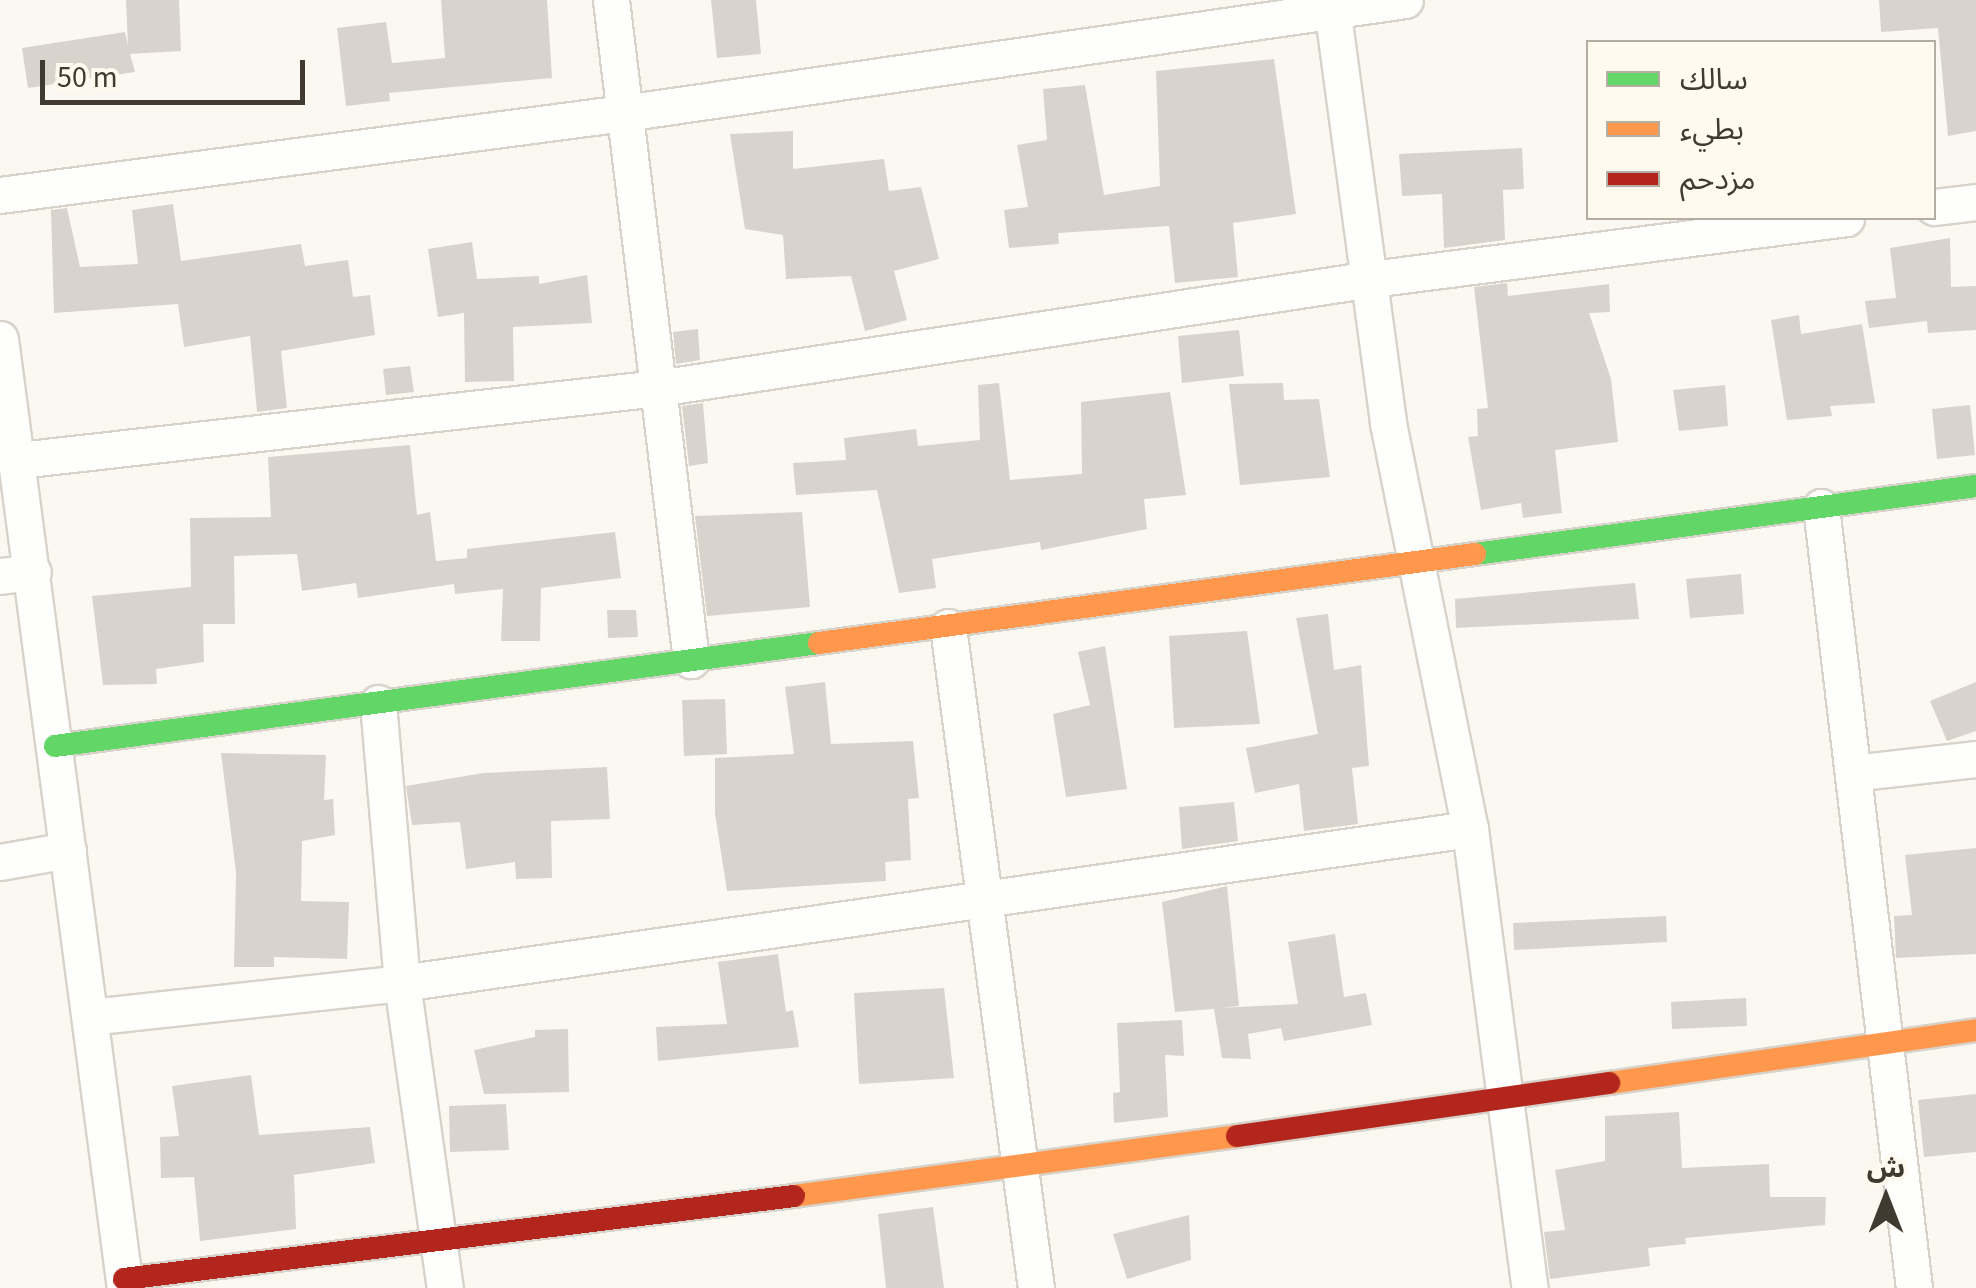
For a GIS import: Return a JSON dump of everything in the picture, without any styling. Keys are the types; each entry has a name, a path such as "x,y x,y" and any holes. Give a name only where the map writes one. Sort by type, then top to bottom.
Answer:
{"street":[{"path":"610,0 691,660"},
{"path":"0,194 624,113 1332,4 1405,0"},
{"path":"1332,4 1388,423 1470,829 1530,1288"},
{"path":"1936,207 1976,202"},
{"path":"19,460 658,388 1371,279 1830,220"},
{"path":"0,340 19,460 16,574 55,746 125,1284 1506,1101 1976,1030"},
{"path":"55,746 1976,486"},
{"path":"1820,507 1888,1041 1914,1288"},
{"path":"948,627 1025,1167 1036,1288"},
{"path":"378,703 402,983 445,1288"},
{"path":"1852,773 1976,758"},
{"path":"90,1017 402,983 1470,829"},
{"path":"0,862 68,850"}],"building":[{"path":"126,0 179,0 181,51 130,54 135,72 28,88 22,48 125,32 128,46"},
{"path":"441,0 547,0 552,78 389,93 390,101 346,106 337,28 386,22 392,63 445,58"},
{"path":"711,0 756,0 761,54 717,58"},
{"path":"1879,0 1976,0 1976,131 1948,136 1938,28 1881,32"},
{"path":"1274,59 1296,214 1233,223 1238,277 1175,283 1169,226 1058,233 1059,244 1009,248 1004,210 1028,207 1017,145 1047,140 1043,89 1085,85 1104,195 1160,186 1156,71"},
{"path":"793,131 793,169 884,159 889,191 921,187 939,259 894,271 907,320 865,331 851,276 786,279 783,235 745,229 730,134"},
{"path":"1522,148 1524,189 1503,190 1505,240 1444,248 1442,194 1402,196 1399,154"},
{"path":"173,204 181,261 301,244 305,266 348,260 353,297 370,295 375,335 281,351 287,408 257,412 250,336 184,347 178,304 54,313 51,210 67,208 80,267 138,264 132,210"},
{"path":"1950,238 1951,287 1976,286 1976,330 1928,333 1927,321 1869,328 1865,301 1896,298 1890,248"},
{"path":"472,242 477,279 539,276 539,284 587,275 592,323 513,327 514,381 465,382 464,313 438,317 428,249"},
{"path":"1507,283 1508,296 1609,284 1610,312 1589,313 1611,379 1618,442 1555,450 1562,513 1523,518 1521,503 1481,510 1468,437 1478,436 1477,409 1488,408 1474,287"},
{"path":"1799,315 1801,334 1862,324 1875,403 1830,406 1832,416 1787,420 1771,320"},
{"path":"698,329 700,360 676,364 673,332"},
{"path":"1239,330 1244,376 1182,383 1178,336"},
{"path":"410,366 414,392 386,395 383,369"},
{"path":"999,383 1010,480 1082,474 1081,402 1170,392 1186,495 1144,499 1147,529 1041,550 1040,542 932,559 936,588 899,593 877,490 796,495 793,463 846,460 844,438 916,429 918,446 980,440 978,385"},
{"path":"1283,383 1284,400 1319,399 1330,477 1240,485 1229,384"},
{"path":"1725,385 1728,426 1679,431 1673,390"},
{"path":"703,403 708,463 689,466 682,406"},
{"path":"1970,405 1975,455 1937,459 1932,409"},
{"path":"410,445 417,515 430,512 436,561 467,558 467,549 615,532 621,578 541,588 540,641 501,641 503,589 455,594 454,584 358,598 356,583 302,591 297,554 234,556 235,624 203,624 204,662 156,669 157,684 103,685 92,596 191,587 190,518 271,517 268,457"},
{"path":"802,512 810,607 707,616 695,516"},
{"path":"1741,574 1744,614 1690,618 1686,579"},
{"path":"1635,583 1639,619 1456,628 1455,599"},
{"path":"607,610 636,610 638,637 608,638"},
{"path":"1328,614 1334,670 1361,665 1369,766 1352,768 1358,824 1304,831 1299,784 1255,793 1246,748 1318,734 1296,618"},
{"path":"1247,631 1260,724 1174,728 1169,636"},
{"path":"1105,646 1127,789 1066,797 1053,714 1090,705 1078,652"},
{"path":"825,682 831,744 913,741 919,798 908,799 911,860 885,862 886,881 727,891 715,814 715,758 794,754 785,687"},
{"path":"1976,682 1976,731 1947,741 1930,701"},
{"path":"725,699 727,754 684,756 682,700"},
{"path":"221,753 326,755 324,800 333,799 335,835 302,841 301,901 349,902 347,959 274,957 274,967 234,967 236,872"},
{"path":"607,767 610,819 551,821 552,878 516,879 515,862 466,869 460,822 412,825 406,786 483,773"},
{"path":"1234,802 1238,841 1182,849 1179,807"},
{"path":"1976,848 1976,954 1896,958 1894,916 1912,915 1905,855"},
{"path":"1227,886 1239,1006 1219,1008 1298,1004 1288,942 1335,934 1344,997 1366,993 1372,1025 1284,1041 1281,1028 1248,1034 1251,1059 1222,1058 1214,1009 1175,1012 1162,902"},
{"path":"1666,916 1667,942 1514,950 1513,923"},
{"path":"778,954 786,1012 793,1010 799,1047 658,1061 656,1027 727,1024 718,962"},
{"path":"944,988 954,1078 859,1084 854,993"},
{"path":"1746,998 1747,1026 1672,1029 1671,1002"},
{"path":"1182,1020 1184,1056 1165,1055 1168,1117 1114,1123 1113,1093 1120,1092 1117,1023"},
{"path":"568,1029 569,1092 484,1094 474,1050 535,1037 535,1030"},
{"path":"251,1075 259,1135 370,1127 375,1163 294,1175 296,1229 200,1241 194,1177 161,1178 160,1137 179,1136 172,1086"},
{"path":"1976,1094 1976,1152 1924,1157 1918,1100"},
{"path":"506,1104 509,1150 450,1152 449,1106"},
{"path":"1679,1112 1682,1168 1769,1164 1770,1197 1826,1197 1825,1225 1685,1238 1686,1244 1648,1248 1650,1266 1550,1279 1544,1232 1565,1230 1555,1170 1605,1161 1605,1116"},
{"path":"933,1207 944,1288 886,1288 878,1214"},
{"path":"1189,1215 1191,1260 1127,1279 1113,1234"}],"traffic: fast":[{"path":"1475,554 1976,486"},
{"path":"55,746 819,643"}],"traffic: slow":[{"path":"819,643 1475,554"},
{"path":"1609,1083 1976,1030"},
{"path":"794,1196 1237,1136"}],"traffic: jam":[{"path":"1237,1136 1609,1083"},
{"path":"124,1279 794,1196"}]}
